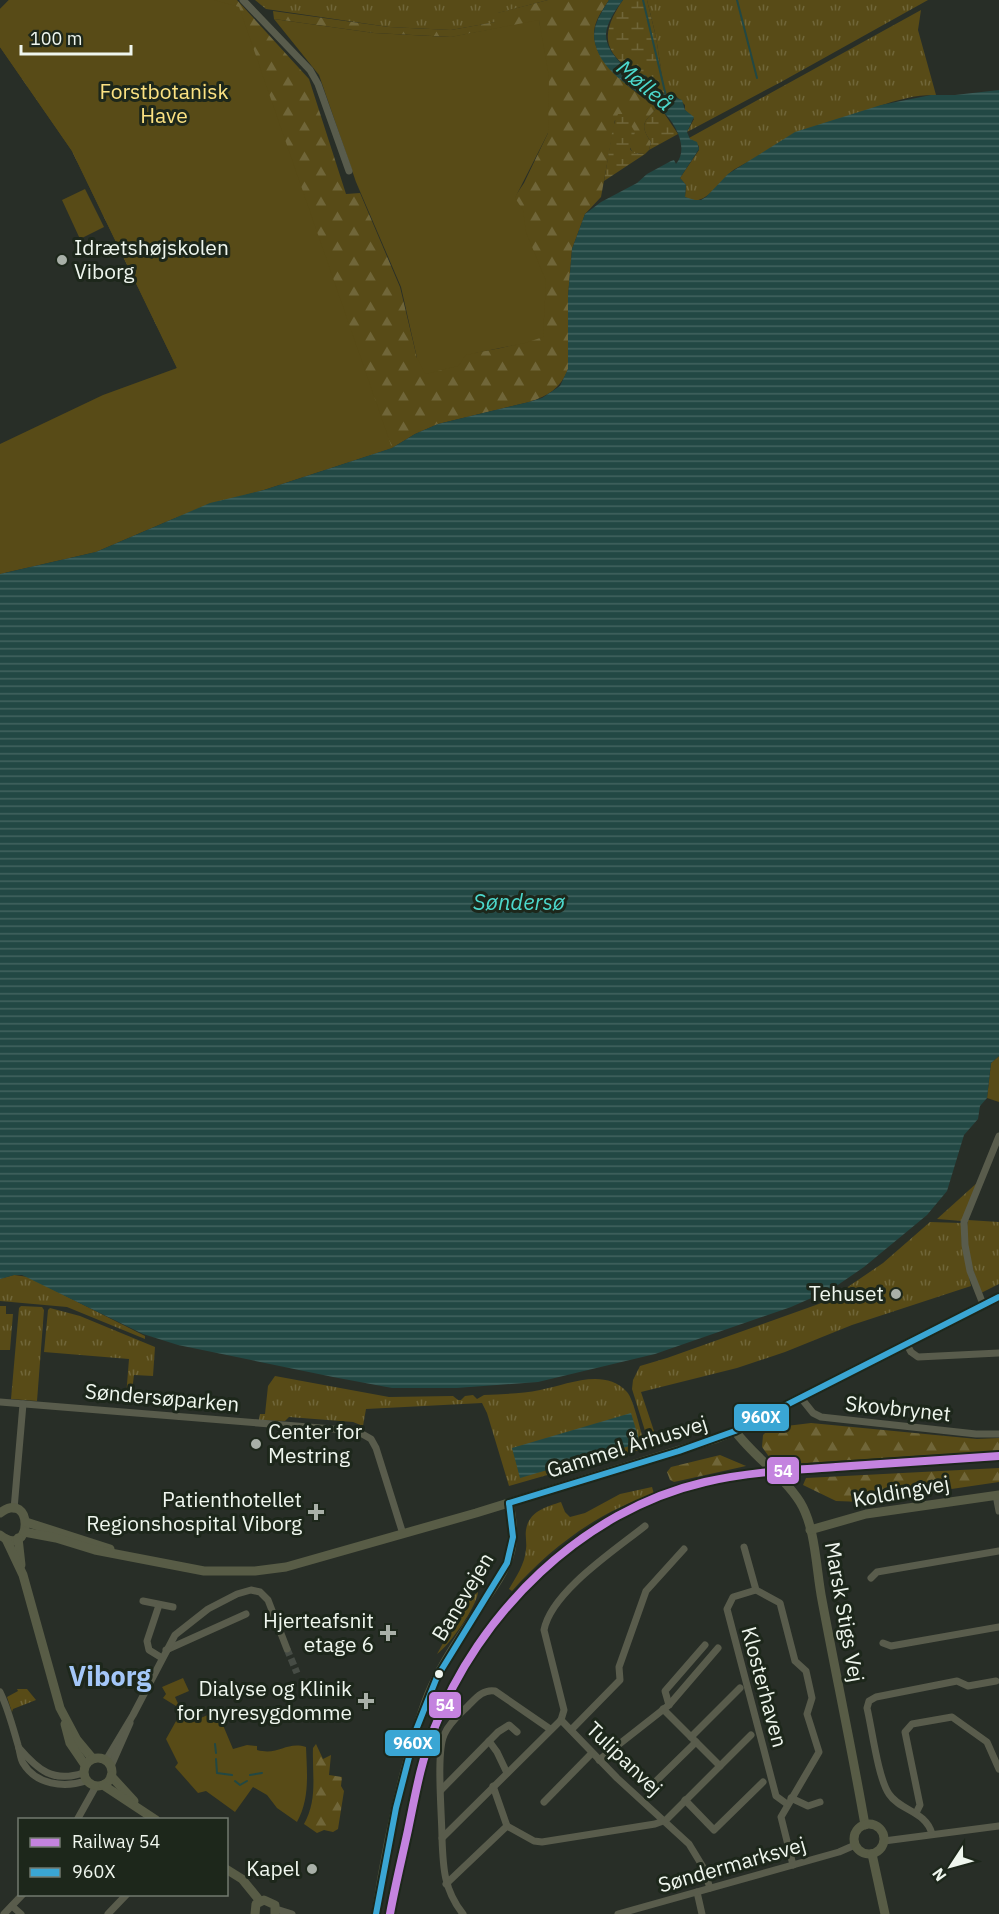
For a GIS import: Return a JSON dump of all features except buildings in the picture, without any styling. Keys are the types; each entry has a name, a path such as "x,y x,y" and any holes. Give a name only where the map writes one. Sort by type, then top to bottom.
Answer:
{"street":[{"path":"243,0 310,70 318,84 349,171"},
{"path":"983,1304 977,1294 970,1271 965,1245 964,1222 999,1136"},
{"name":"Gammel Århusvej","path":"121,1554 204,1571 255,1571 286,1567 509,1503 679,1451 735,1431 999,1297"},
{"path":"906,1343 910,1352 918,1357 999,1353"},
{"name":"Skovbrynet","path":"801,1398 813,1413 821,1417 976,1434 999,1434"},
{"name":"Søndersøparken","path":"0,1402 357,1431 371,1439 376,1448 402,1534"},
{"path":"14,1509 24,1404"},
{"name":"Marsk Stigs Vej","path":"735,1431 745,1445 790,1489 801,1503 810,1530 865,1825"},
{"path":"998,1495 999,1511"},
{"name":"Koldingvej","path":"810,1530 878,1512 998,1495"},
{"name":"Banevejen","path":"376,1914 399,1789 425,1704 454,1646 493,1589 509,1558 513,1540 513,1518 509,1503"},
{"path":"0,1513 7,1509 14,1509 22,1513 26,1522 21,1535 22,1570 70,1743 100,1786 151,1818"},
{"path":"26,1522 96,1543 121,1554"},
{"path":"442,1838 561,1720 564,1710 544,1630 546,1620 551,1609 579,1579 645,1526"},
{"path":"22,1570 2,1537 21,1535 57,1538 95,1550 121,1554"},
{"path":"744,1547 756,1590"},
{"path":"571,1730 620,1680 620,1667 646,1592 684,1549"},
{"path":"871,1578 877,1572 999,1551"},
{"path":"78,1818 100,1786 127,1735 133,1715 166,1650 178,1632 208,1609 237,1594 251,1590 260,1592 268,1600 287,1649"},
{"name":"Klosterhaven","path":"789,1801 776,1796 727,1609 733,1597 756,1590 780,1603 795,1661 806,1671 812,1698 807,1714 819,1752 781,1817 793,1865"},
{"path":"143,1601 173,1607"},
{"path":"159,1605 147,1646 152,1653 162,1658"},
{"path":"166,1650 246,1614"},
{"path":"884,1643 891,1646 999,1627"},
{"path":"178,1632 185,1636 196,1636"},
{"path":"705,1645 665,1691 666,1707 720,1766"},
{"path":"599,1760 666,1707 718,1648"},
{"path":"932,1834 930,1826 887,1792 882,1779 867,1707 869,1701 957,1682 968,1686 996,1681"},
{"name":"Tulipanvej","path":"648,1789 740,1688"},
{"path":"463,1914 451,1897 443,1873 440,1752 443,1736 449,1725 482,1693 490,1690 495,1691 550,1730"},
{"path":"0,1692 19,1748 36,1766 50,1774 66,1777 86,1769 99,1757 151,1818"},
{"path":"916,1813 920,1805 905,1732 912,1724 952,1716 987,1742 999,1769"},
{"name":"Tulipanvej","path":"561,1720 642,1801 666,1820 694,1851 703,1867 710,1888"},
{"path":"441,1790 489,1741 509,1725 517,1732"},
{"name":"Tulipanvej","path":"666,1820 751,1735"},
{"path":"489,1741 507,1773"},
{"path":"544,1802 592,1753"},
{"name":"Tulipanvej","path":"685,1800 714,1830 763,1782"},
{"path":"493,1786 507,1826 534,1841 542,1842 655,1824 666,1820"},
{"path":"789,1801 808,1806 820,1802"},
{"path":"865,1825 873,1825 879,1828 884,1841 880,1850 872,1854 862,1852 855,1845 855,1835 857,1830 865,1825"},
{"path":"446,1884 507,1826"},
{"path":"884,1841 999,1826"},
{"name":"Søndermarksvej","path":"618,1914 839,1852 855,1845"},
{"path":"872,1854 885,1914"},
{"path":"228,1870 242,1879 260,1901"},
{"path":"697,1892 702,1914"},
{"path":"4,1914 21,1896"},
{"path":"108,1914 125,1896"},
{"path":"255,1914 254,1908 264,1900 272,1902 276,1912 292,1914"},
{"path":"651,1904 652,1914"},
{"path":"12,1906 21,1914"}],"green space":[{"name":"Forstbotanisk Have","path":"9,0 237,0 309,79 346,194 360,193 400,287 417,358 496,349 542,335 512,201 524,183 548,133 539,21 451,37 374,33 274,19 273,11 389,27 451,30 495,22 497,13 548,0 609,0 597,20 594,34 596,47 602,59 623,82 657,108 644,127 651,142 645,154 633,153 615,120 601,197 585,214 572,249 568,297 568,369 562,381 548,394 529,402 438,424 392,448 0,574 177,368 72,151 0,47 0,9"},
{"name":"Forstbotanisk Have","path":"9,0 214,0 239,7 392,448 264,490 210,503 96,552 0,574 0,444 103,395 177,368 72,151 0,47 0,9"},
{"path":"255,0 548,0 498,13 496,22 451,30 389,27 266,9"},
{"path":"623,0 647,0 656,37 665,95 653,81 624,65 611,49 608,32"},
{"path":"647,0 928,0 687,132 694,119 676,96 665,95 656,37"},
{"path":"921,10 918,30 936,95 894,101 852,116 780,146 735,169 706,197 692,200 685,197 686,185 680,178 699,150 699,146 689,138"},
{"path":"274,19 374,33 450,37 539,20 549,77 548,133 515,198 523,210 526,232 546,281 543,337 466,355 458,366 425,374 417,358 401,287 356,182 319,75"},
{"path":"657,108 662,110 678,134 649,150 651,142 644,127"},
{"path":"618,114 624,114 635,132 630,149 634,153 645,154 604,181 613,127"},
{"path":"85,189 104,227 80,239 62,200"},
{"path":"999,1056 999,1102 987,1098 991,1063"},
{"path":"978,1182 962,1221 937,1219"},
{"path":"968,1220 999,1222 999,1284 981,1293 968,1248"},
{"path":"930,1222 961,1223 962,1246 971,1286 852,1325 785,1352 737,1368 641,1392 659,1446 650,1447 632,1389 633,1380 640,1366 827,1301 883,1263"},
{"path":"14,1275 28,1277 145,1336 145,1339 67,1307 0,1301 0,1279"},
{"path":"0,1306 6,1306 6,1314 13,1314 10,1350 0,1350"},
{"path":"21,1306 42,1307 44,1310 37,1401 11,1399"},
{"path":"50,1308 80,1316 155,1347 153,1376 134,1375 131,1399 126,1397 129,1359 44,1352"},
{"path":"275,1376 389,1397 453,1396 458,1400 465,1396 473,1395 477,1399 484,1395 533,1391 585,1380 608,1380 618,1385 630,1396 646,1449 624,1453 509,1486 482,1403 366,1409 363,1426 353,1422 289,1417 285,1421 259,1420 260,1414 265,1414 268,1386"},
{"path":"811,1423 977,1439 999,1438 999,1452 775,1465 762,1447 763,1435 770,1428"},
{"path":"720,1455 746,1466 674,1482 670,1480 667,1472 671,1467"},
{"path":"999,1468 999,1482 863,1502 836,1501 803,1485 806,1478"},
{"path":"652,1487 654,1494 614,1510 595,1521 542,1560 512,1591 509,1589 524,1560 526,1532 534,1514 561,1502 570,1517 585,1513 620,1494"},
{"path":"478,1592 462,1625 437,1654 447,1636 444,1633 451,1622"},
{"path":"183,1678 189,1691 175,1697 182,1712 190,1709 196,1720 217,1711 233,1749 247,1745 257,1746 257,1750 265,1751 293,1746 306,1747 306,1795 297,1822 277,1808 267,1795 253,1787 235,1812 206,1791 198,1793 175,1767 178,1763 166,1739 180,1714 176,1706 163,1698 166,1694 162,1687"},
{"path":"17,1689 27,1689 36,1700 13,1709 12,1712 7,1697 18,1691"},
{"path":"316,1744 323,1759 331,1755 329,1775 342,1777 341,1786 344,1791 338,1829 333,1832 324,1830 317,1833 304,1824 313,1796 313,1748"}],"water":[{"name":"Søndersø","path":"609,0 623,0 612,16 606,34 609,48 614,55 625,67 645,75 661,93 682,100 685,110 694,117 687,132 690,139 697,142 699,149 680,178 686,185 685,197 695,200 706,197 728,174 795,132 881,105 931,95 999,90 999,1056 991,1063 987,1098 980,1106 978,1119 964,1135 947,1191 927,1215 864,1267 832,1289 791,1307 655,1354 538,1382 457,1388 392,1388 333,1377 178,1345 143,1334 22,1275 0,1279 0,574 96,552 210,503 264,490 392,448 438,424 542,398 560,386 568,369 568,296 572,249 585,214 601,202 637,183 647,174 671,161 674,160 676,164 681,151 679,136 667,116 613,73 599,54 594,31"},
{"path":"631,1413 640,1443 520,1478 512,1448"}],"waterway":[{"name":"Mølleå","path":"643,0 666,96"},
{"path":"737,0 757,78"},
{"path":"215,1744 216,1753"},
{"path":"216,1759 217,1773 232,1775"},
{"path":"250,1775 262,1773"},
{"path":"235,1781 240,1785 247,1781"}],"tunnel":[{"path":"287,1649 297,1673"}],"rail line":[{"name":"54","path":"390,1914 422,1766 429,1741 453,1686 478,1645 507,1607 540,1573 577,1542 617,1516 660,1496 705,1482 787,1470 999,1456"}],"transit line":[{"name":"960X","path":"509,1503 679,1451 735,1431 999,1297"},
{"name":"960X","path":"376,1914 396,1808 416,1730 437,1677 507,1563 513,1537 509,1503"}],"place":[{"name":"Idrætshøjskolen Viborg","path":"62,260"},
{"name":"Tehuset","path":"896,1294"},
{"name":"Center for Mestring","path":"256,1444"},
{"name":"Patienthotellet Regionshospital Viborg","path":"316,1512"},
{"name":"Hjerteafsnit etage 6","path":"388,1633"},
{"name":"Dialyse og Klinik for nyresygdomme","path":"366,1701"},
{"name":"Kapel","path":"312,1869"}],"district":[{"name":"Viborg","path":"110,1677"}]}
